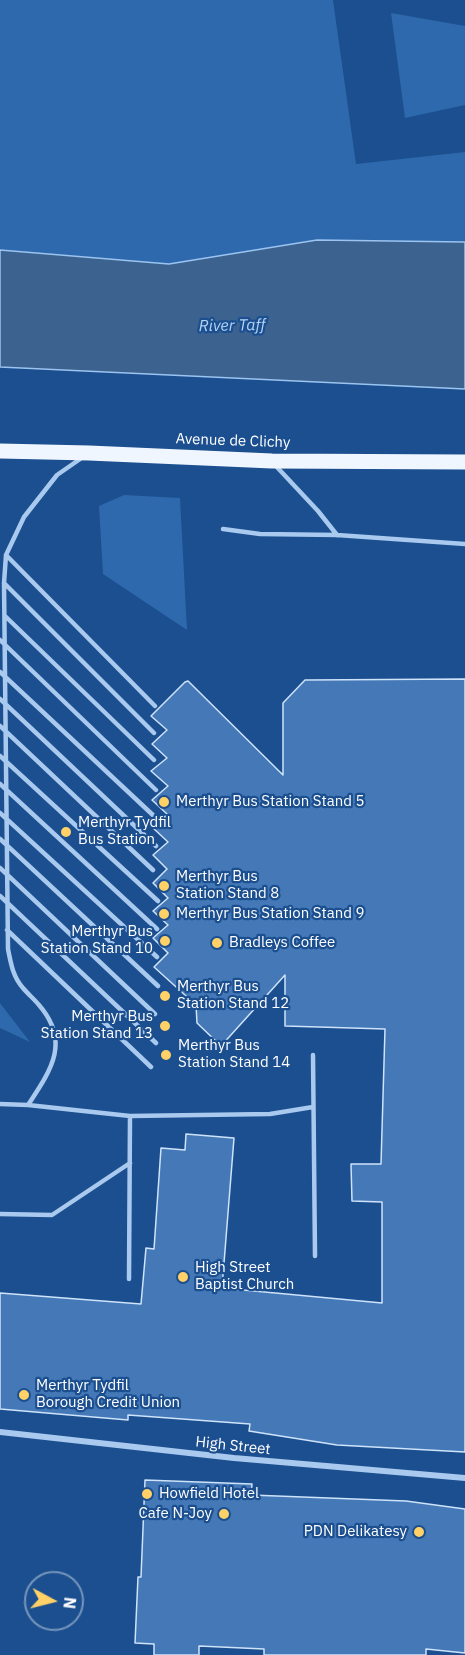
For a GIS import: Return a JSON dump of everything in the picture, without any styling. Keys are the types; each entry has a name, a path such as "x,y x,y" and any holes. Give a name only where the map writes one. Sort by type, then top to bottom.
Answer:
{"main road":[{"name":"Avenue de Clichy","path":"0,451 272,461 465,462"}],"street":[{"name":"High Street","path":"0,1432 234,1458 465,1478"}],"lane":[{"path":"28,1105 48,1075 57,1053 54,1027 40,1005 21,987 12,970 7,930 4,616 6,555 24,517 57,476 89,453"},
{"path":"272,461 337,535"},
{"path":"223,530 260,534 337,535 465,544"},
{"path":"6,555 155,706"},
{"path":"4,583 154,733"},
{"path":"4,616 154,760"},
{"path":"0,640 156,790"},
{"path":"0,672 155,817"},
{"path":"0,699 156,846"},
{"path":"0,726 153,870"},
{"path":"0,756 158,901"},
{"path":"0,784 157,929"},
{"path":"0,813 157,957"},
{"path":"0,839 158,986"},
{"path":"0,868 155,1014"},
{"path":"0,896 156,1043"},
{"path":"7,930 152,1067"},
{"path":"313,1055 315,1256"},
{"path":"0,1104 129,1116 270,1114 313,1107"},
{"path":"129,1116 129,1279"},
{"path":"0,1214 52,1215 129,1163"}],"shaded area":[{"path":"0,0 333,0 356,164 465,152 465,242 317,240 169,264 0,250"},
{"path":"391,13 465,26 465,105 405,118"},
{"path":"124,495 180,498 187,630 103,574 99,506"},
{"path":"0,1003 30,1042 0,1028"}],"water":[{"name":"River Taff","path":"317,240 465,242 465,389 0,367 0,250 169,264"}],"building":[{"path":"465,679 465,1452 337,1445 249,1431 250,1424 128,1415 128,1420 0,1409 0,1293 141,1304 146,1248 154,1249 161,1148 185,1150 186,1134 234,1138 222,1288 382,1303 382,1202 352,1201 351,1164 381,1164 385,1029 285,1026 285,975 221,1046 197,1023 196,1005 154,967 168,953 153,938 168,925 153,911 168,898 153,883 167,869 153,855 168,842 152,827 167,814 152,800 168,786 151,771 167,758 152,744 167,730 151,716 188,681 283,775 283,703 305,680"},
{"path":"145,1480 252,1484 251,1495 406,1501 465,1509 465,1653 426,1649 426,1655 264,1655 264,1649 199,1646 199,1655 154,1655 154,1644 135,1643 138,1577 141,1577"}],"place":[{"name":"Merthyr Bus Station Stand 5","path":"164,802"},
{"name":"Merthyr Tydfil Bus Station","path":"66,832"},
{"name":"Merthyr Bus Station Stand 8","path":"164,886"},
{"name":"Merthyr Bus Station Stand 9","path":"164,914"},
{"name":"Merthyr Bus Station Stand 10","path":"165,941"},
{"name":"Bradleys Coffee","path":"217,943"},
{"name":"Merthyr Bus Station Stand 12","path":"165,996"},
{"name":"Merthyr Bus Station Stand 13","path":"165,1026"},
{"name":"Merthyr Bus Station Stand 14","path":"166,1055"},
{"name":"High Street Baptist Church","path":"183,1277"},
{"name":"Merthyr Tydfil Borough Credit Union","path":"24,1395"},
{"name":"Howfield Hotel","path":"147,1494"},
{"name":"Cafe N-Joy","path":"224,1514"},
{"name":"PDN Delikatesy","path":"419,1532"}]}
